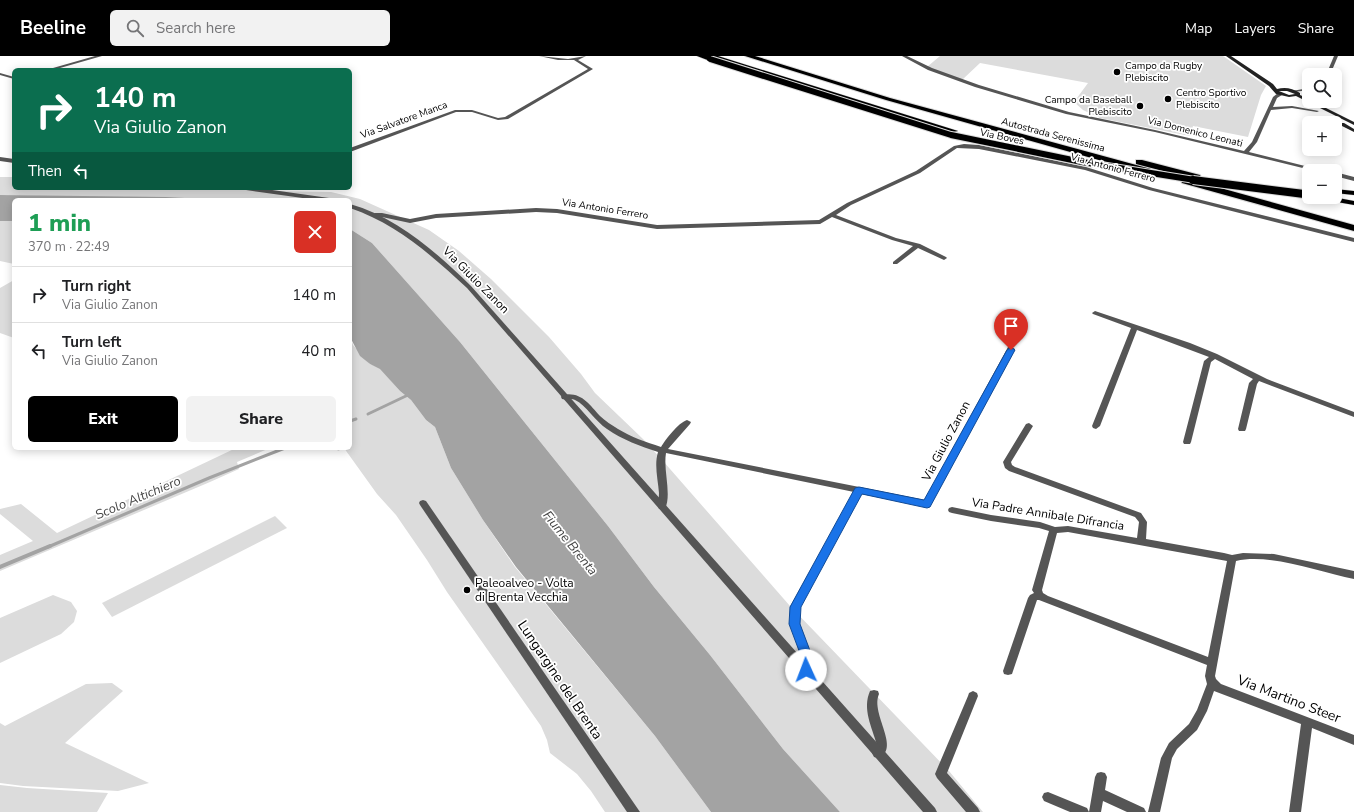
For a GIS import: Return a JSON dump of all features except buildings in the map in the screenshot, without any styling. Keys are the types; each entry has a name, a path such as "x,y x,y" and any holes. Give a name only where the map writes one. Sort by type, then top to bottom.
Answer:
{"highway":[{"name":"Via Boves","path":"700,56 711,58 913,119 997,141 1076,157 1302,192"},
{"name":"Autostrada Serenissima","path":"748,56 964,120 1354,228"},
{"name":"Autostrada Serenissima","path":"766,56 935,106 1354,220"},
{"name":"Via Boves","path":"711,58 951,135 979,142 1055,158 1134,172 1302,192"},
{"path":"1342,193 1354,194"},
{"path":"1342,200 1354,202"},
{"path":"1342,200 1354,202"}],"main road":[{"path":"1228,56 1281,93 1354,131"},
{"path":"1235,56 1274,82 1354,124"},
{"path":"1281,93 1293,92"},
{"path":"1281,93 1293,92"}],"street":[{"path":"55,68 100,56"},
{"path":"541,56 576,60 584,56"},
{"name":"Via Domenico Leonati","path":"904,56 930,69 1020,100 1068,113 1155,131 1302,166"},
{"path":"1331,68 1336,56"},
{"name":"Via Salvatore Manca","path":"352,149 455,111 472,111 498,119 506,118 592,69 576,60"},
{"path":"0,74 12,77"},
{"path":"1293,92 1302,90"},
{"path":"1245,153 1254,142 1275,97 1281,93"},
{"path":"1269,109 1292,107 1317,111"},
{"name":"Via Antonio Ferrero","path":"375,215 410,221 436,216 536,210 561,212 642,225 671,227 812,223 820,222 850,204 918,172 953,148 964,146 979,147 1086,169 1166,193 1354,240"},
{"path":"0,160 12,161"},
{"path":"1342,176 1354,179"},
{"path":"271,190 317,198"},
{"name":"Via Giulio Zanon","path":"352,207 375,215 408,235 444,264 474,293 931,812"},
{"path":"832,215 894,239 918,245 944,258"},
{"path":"895,263 918,245"},
{"path":"1094,312 1214,356 1258,378 1354,415"},
{"path":"1096,426 1135,326"},
{"name":"Via Giulio Zanon","path":"565,396 572,396 584,402 602,422 628,438 662,450 927,504 1011,350"},
{"path":"1187,442 1208,361 1214,356"},
{"path":"1242,429 1253,383 1258,378"},
{"path":"662,507 664,499 662,450 687,422"},
{"name":"Via Padre Annibale Difrancia","path":"1029,426 1007,462 1008,466 1138,515 1143,522 1141,542"},
{"path":"806,670 809,668 809,664 794,624 795,607 859,490"},
{"name":"Lungargine del Brenta","path":"423,503 634,812"},
{"name":"Via Padre Annibale Difrancia","path":"952,510 991,518 1040,525 1055,530 1068,529 1224,556 1232,559"},
{"path":"1055,530 1053,532 1037,590 1039,595 1045,599 1212,663"},
{"path":"1154,812 1167,758 1172,746 1193,727 1202,710 1210,688 1214,685 1210,676 1232,559 1239,556 1256,556 1354,575"},
{"path":"1008,671 1033,598 1039,595"},
{"name":"Via Martino Steer","path":"1214,685 1227,692 1354,740"},
{"path":"874,694 871,700 883,745 882,749 878,753"},
{"path":"973,696 941,774 974,812"},
{"path":"1295,812 1307,722"},
{"path":"1095,812 1101,777"},
{"path":"1098,793 1140,812"},
{"path":"1048,797 1083,812"}],"shaded area":[{"name":"Centro Sportivo Plebiscito","path":"940,56 1223,56 1266,86 1261,95 1248,137 1193,126 1190,136 1100,118 1083,110 1074,102 1088,83 980,63 962,80 927,67"},
{"path":"0,177 12,177 12,190 252,190 331,192 360,199 429,230 459,251 491,279 549,337 581,374 595,393 643,439 790,606 949,771 983,812 840,812 783,749 710,655 654,587 608,526 460,342 372,243 352,230 352,198 131,198 0,195"},
{"path":"0,221 12,221 12,264 0,261"},
{"path":"12,281 12,337 0,333 0,288"},
{"path":"352,342 370,364 380,368 400,391 411,400 426,420 435,427 451,468 483,520 515,567 655,736 711,812 605,812 577,774 550,753 547,740 541,726 447,592 396,515 377,494 345,450 352,450"},
{"path":"232,450 265,450 237,462 239,469 0,571 0,555 33,541 0,514 0,509 21,504 57,533"},
{"path":"275,516 287,528 112,617 102,603"},
{"path":"53,595 71,602 77,611 74,622 61,634 0,663 0,618"},
{"path":"112,683 123,691 65,743 149,783 118,791 23,786 0,783 0,723 5,726 86,684"},
{"path":"0,785 108,793 97,812 0,812"}],"water":[{"path":"0,195 184,198 12,198 12,221 0,221"},
{"name":"Fiume Brenta","path":"352,230 372,243 460,342 608,526 654,587 710,655 783,749 840,812 711,812 655,736 516,567 483,520 451,468 435,427 426,420 411,400 400,391 380,369 370,364 360,356 352,341"}],"waterway":[{"name":"Scolo Altichiero","path":"368,414 408,395"},
{"name":"Scolo Altichiero","path":"352,420 356,419"},
{"name":"Scolo Altichiero","path":"48,547 209,478 280,450"},
{"name":"Scolo Altichiero","path":"0,567 50,546"}],"place":[{"name":"Campo da Rugby Plebiscito","path":"1117,72"},
{"name":"Centro Sportivo Plebiscito","path":"1168,99"},
{"name":"Campo da Baseball Plebiscito","path":"1140,106"},
{"name":"Paleoalveo - Volta di Brenta Vecchia","path":"467,590"}],"route":[{"path":"806,670 809,668 809,664 794,624 795,607 859,490 927,504 985,394 1011,350"}]}
